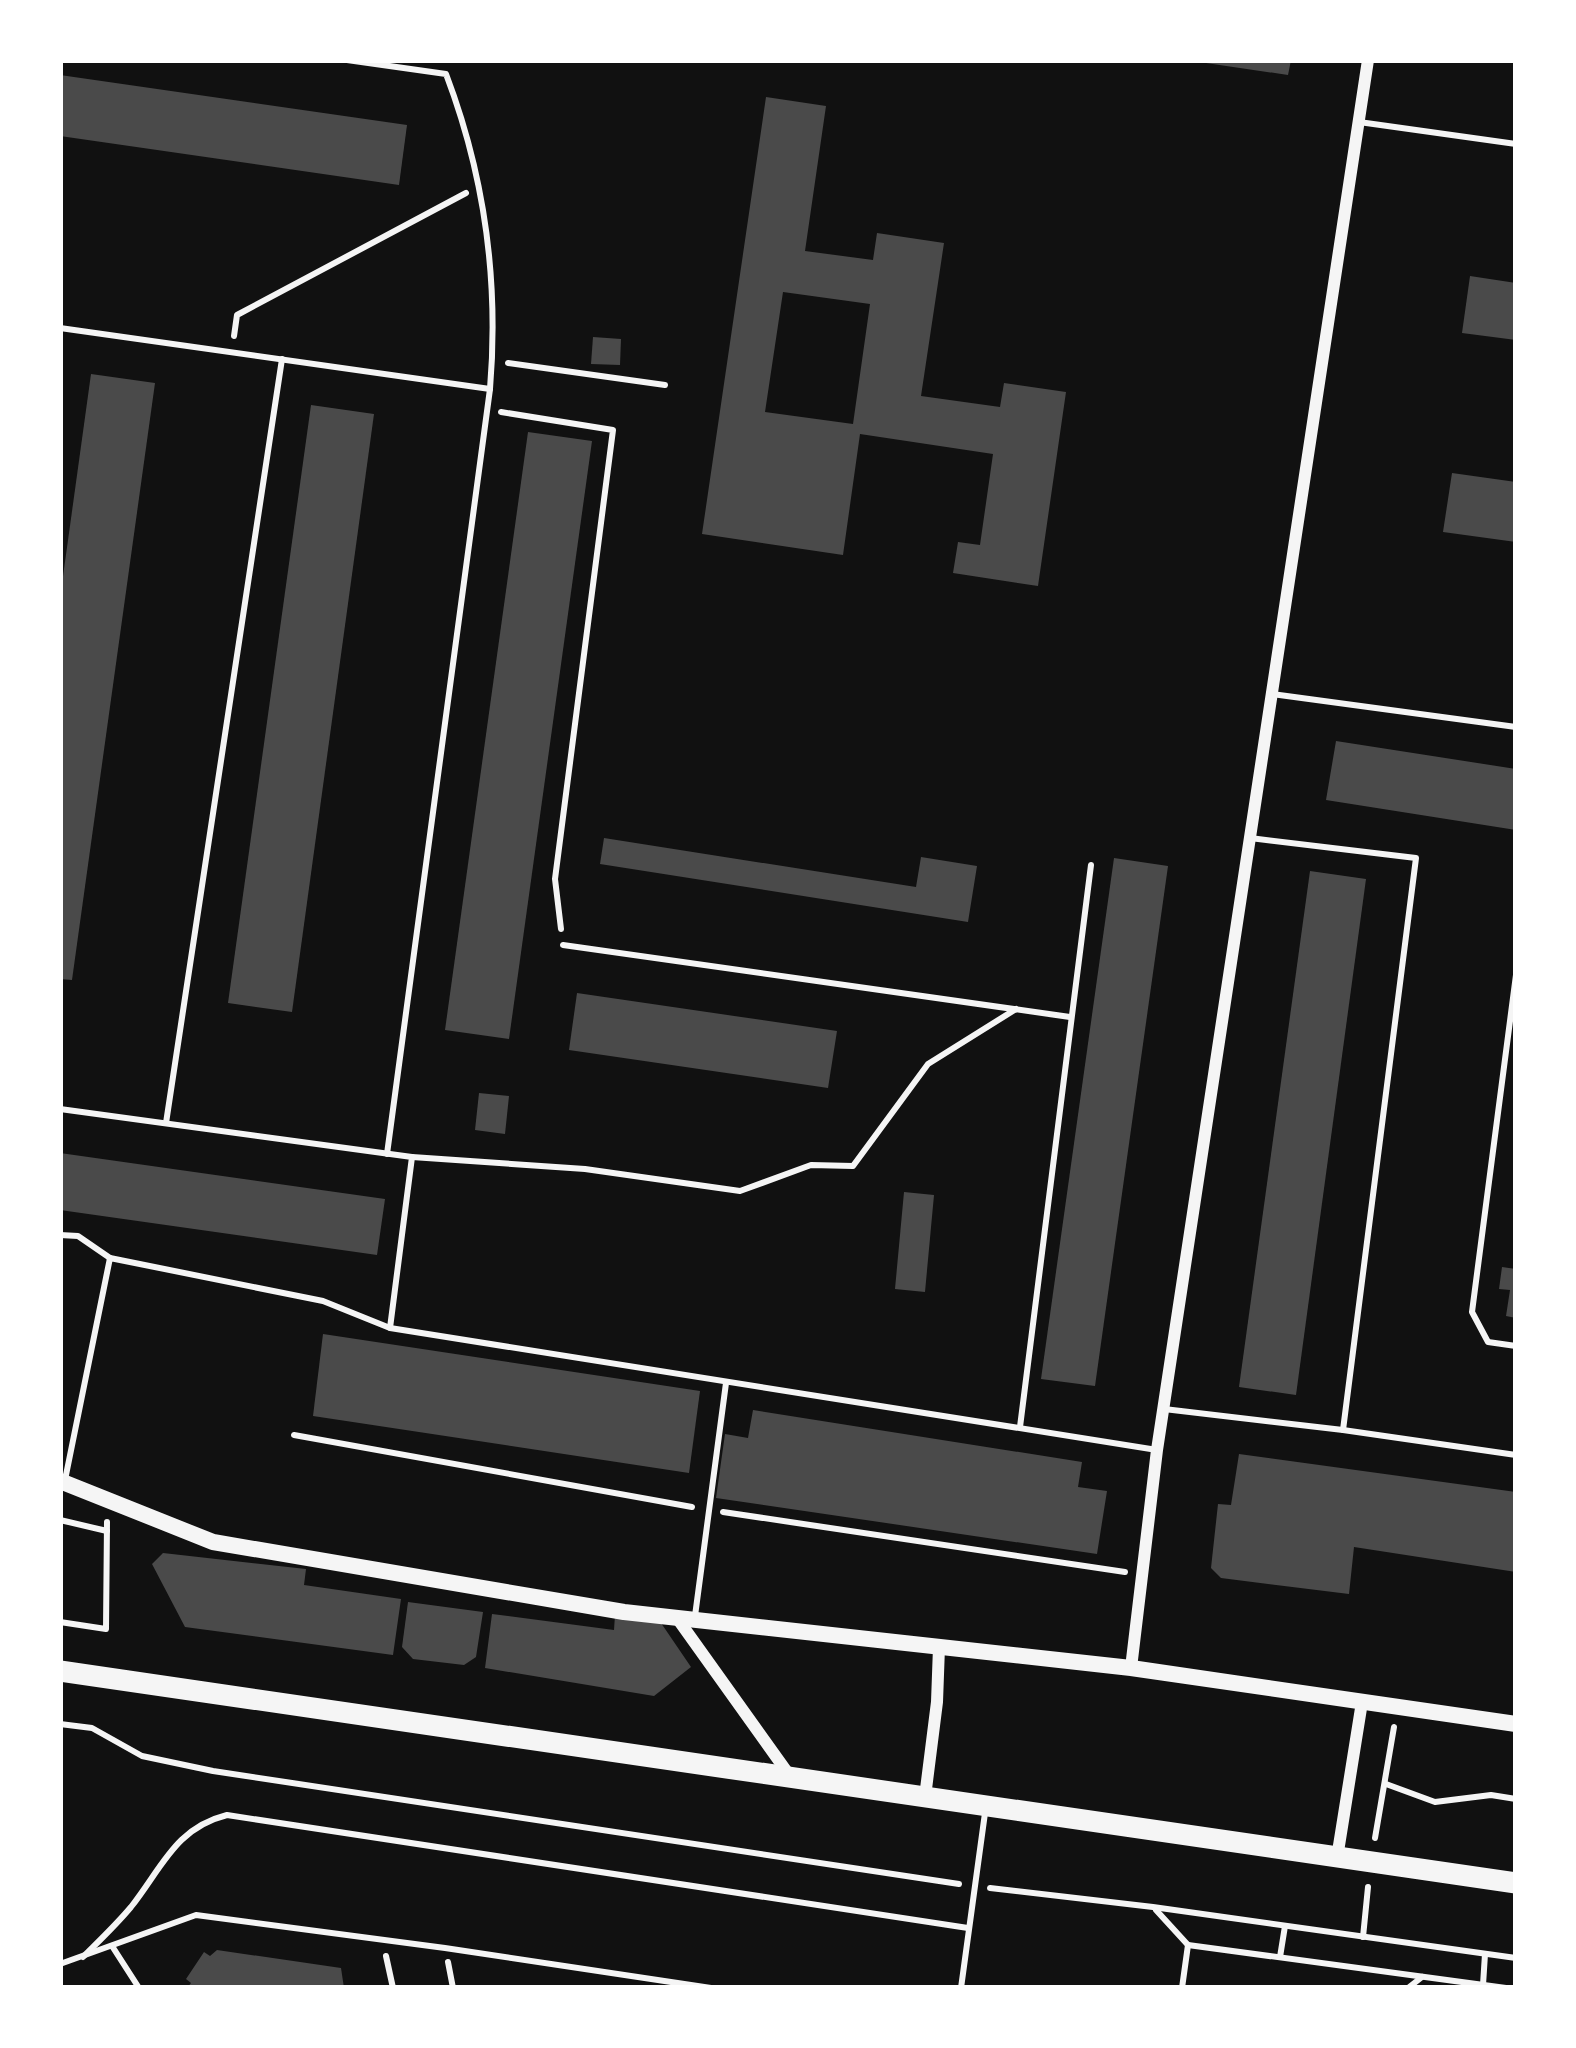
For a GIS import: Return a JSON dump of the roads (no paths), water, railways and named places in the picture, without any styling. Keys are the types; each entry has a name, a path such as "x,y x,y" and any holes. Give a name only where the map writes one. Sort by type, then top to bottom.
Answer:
{"highway":[{"path":"60,1671 1516,1883"}],"street":[{"path":"1131,1668 1157,1450 1368,60"},
{"path":"62,1482 212,1542 624,1612 1131,1668 1516,1724"},
{"path":"686,1619 793,1780"},
{"path":"925,1798 939,1647"},
{"path":"1337,1858 1362,1702"}],"lane":[{"path":"347,60 446,74 464,123 489,245 492,361 488,410 387,1154"},
{"path":"1359,122 1516,144"},
{"path":"60,328 490,389"},
{"path":"166,1124 281,359"},
{"path":"1272,694 1516,728"},
{"path":"1250,838 1416,858 1343,1430"},
{"path":"1020,1427 1091,865"},
{"path":"563,945 1072,1018"},
{"path":"1516,975 1472,1312 1488,1342 1516,1346"},
{"path":"60,1109 387,1154 585,1168 740,1191 811,1165 853,1166 928,1064 1016,1009"},
{"path":"390,1328 412,1157"},
{"path":"60,1235 78,1236 110,1258 323,1301 390,1328 1157,1450"},
{"path":"62,1482 110,1258"},
{"path":"686,1619 726,1383"},
{"path":"1164,1409 1516,1456"},
{"path":"961,1988 986,1807"},
{"path":"83,1957 128,1910 182,1838 202,1821 227,1815 968,1928"},
{"path":"60,1964 196,1915 711,1988"},
{"path":"112,1946 139,1988"}]}
